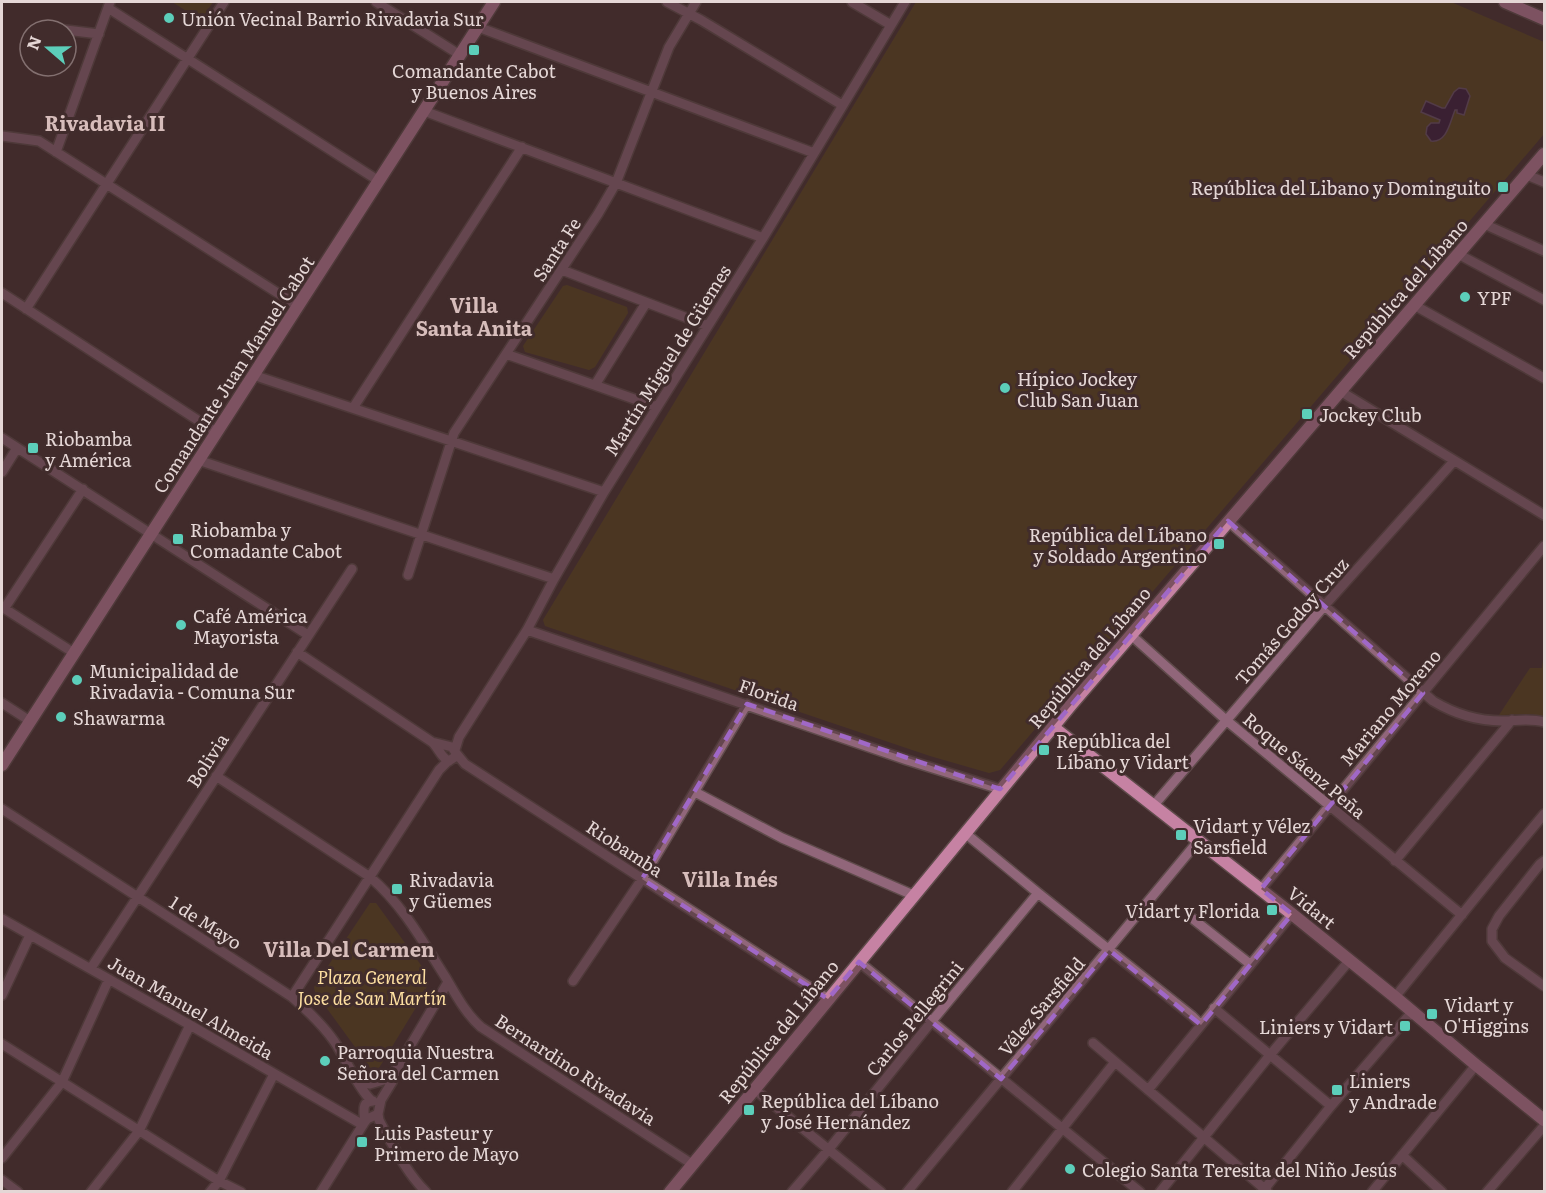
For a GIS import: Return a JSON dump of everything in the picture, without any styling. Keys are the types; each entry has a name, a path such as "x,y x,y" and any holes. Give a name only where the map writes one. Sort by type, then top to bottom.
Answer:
{"main road":[{"name":"Comandante Juan Manuel Cabot","path":"2,765 495,2"},
{"path":"1505,2 1545,19"},
{"name":"República del Líbano","path":"670,1191 1000,789 1545,154"},
{"name":"Vidart","path":"1053,727 1261,889 1545,1120"}],"street":[{"path":"26,309 224,2"},
{"path":"376,2 460,55"},
{"path":"667,2 843,105"},
{"name":"Santa Fe","path":"408,575 454,433 616,183 669,47 696,2"},
{"path":"852,2 891,25"},
{"name":"Martín Miguel de Güemes","path":"292,997 527,630 604,492 763,238 905,2"},
{"path":"56,152 109,5 187,59 379,181"},
{"path":"478,27 814,153"},
{"path":"78,31 99,34"},
{"path":"424,111 763,238"},
{"path":"2,136 39,141 298,306"},
{"path":"353,408 522,147"},
{"path":"1527,175 1545,182"},
{"path":"1484,224 1545,251"},
{"path":"1458,254 1545,300"},
{"path":"561,270 708,326"},
{"path":"2,293 216,432"},
{"path":"596,385 646,303"},
{"path":"1414,305 1545,378"},
{"path":"506,354 657,407"},
{"path":"253,375 604,492"},
{"path":"1340,392 1545,515"},
{"path":"2,438 309,635"},
{"path":"2,472 17,448"},
{"path":"198,460 554,579"},
{"name":"Tomás Godoy Cruz","path":"1154,805 1454,461"},
{"path":"74,653 3,608 82,489"},
{"path":"1228,521 1433,702 1444,708 1483,719 1500,721 1536,719 1545,722"},
{"name":"Mariano Moreno","path":"1261,889 1545,546"},
{"name":"Bolivia","path":"91,968 352,569"},
{"name":"Florida","path":"527,630 907,760 1000,789"},
{"name":"Roque Sáenz Peña","path":"1131,635 1226,720 1462,915"},
{"name":"Riobamba","path":"297,652 449,754 828,999"},
{"path":"2,703 30,721"},
{"path":"573,981 642,879 747,704"},
{"path":"1395,861 1512,720"},
{"name":"Bernardino Rivadavia","path":"216,776 370,877 391,897 412,923 473,1020 489,1033 692,1164"},
{"path":"695,792 782,838 914,895"},
{"name":"1 de Mayo","path":"2,809 292,997 326,1030 364,1093 371,1113 418,1184 426,1191"},
{"path":"1395,997 1545,814"},
{"path":"964,833 1201,1025"},
{"name":"Vélez Sarsfield","path":"907,1191 1199,840"},
{"path":"1545,861 1540,864 1498,916 1492,929 1492,941 1505,958 1545,986"},
{"name":"Carlos Pellegrini","path":"792,1191 1038,893"},
{"path":"1149,1090 1292,914"},
{"name":"Juan Manuel Almeida","path":"2,919 274,1074 371,1113"},
{"path":"1192,919 1250,964"},
{"path":"2,995 30,935"},
{"path":"1160,1191 1269,1055 1349,961"},
{"path":"859,962 1061,1129 1140,1191"},
{"path":"2,1158 62,1082 109,979"},
{"path":"321,1191 371,1113 448,982"},
{"path":"1214,1008 1331,1106"},
{"path":"1093,1043 1264,1191 1331,1106 1412,1012"},
{"path":"90,1191 139,1131 190,1025"},
{"path":"2,1044 219,1181 241,1191"},
{"path":"1012,1191 1115,1062"},
{"path":"1372,1191 1476,1065"},
{"path":"371,1113 387,1079 396,1070"},
{"path":"210,1191 219,1181 274,1074"},
{"path":"358,1082 370,1084 387,1079"},
{"path":"754,1089 880,1191"},
{"path":"1487,1191 1545,1126"},
{"path":"1401,1155 1442,1191"},
{"path":"2,1180 18,1191"}],"highlighted area":[{"path":"1228,521 1423,693 1261,889 1292,914 1201,1025 1109,950 1001,1079 859,962 828,999 642,879 747,704 1000,789"}],"green space":[{"path":"172,2 213,2 201,20"},
{"name":"Hípico Jockey Club San Juan","path":"916,2 1451,2 1544,42 1544,134 1000,770 989,773 930,756 545,626 543,620"},
{"path":"567,285 627,307 628,313 595,367 589,370 525,352 523,346 563,286"},
{"path":"1544,653 1544,717 1531,714 1499,715 1530,668 1542,668"},
{"name":"Plaza General Jose de San Martín","path":"370,903 376,903 426,972 427,986 379,1068 371,1069 315,992 314,987"}],"shaded area":[{"path":"1459,88 1466,89 1470,96 1464,115 1455,110 1441,139 1431,141 1426,134 1427,127 1431,123 1439,123 1440,120 1421,112 1426,101 1445,108 1454,92"}],"place":[{"name":"Unión Vecinal Barrio Rivadavia Sur","path":"169,18"},
{"name":"Comandante Cabot y Buenos Aires","path":"474,50"},
{"name":"República del Libano y Dominguito","path":"1503,187"},
{"name":"YPF","path":"1465,297"},
{"name":"Hípico Jockey Club San Juan","path":"1005,388"},
{"name":"Jockey Club","path":"1307,414"},
{"name":"Riobamba y América","path":"33,448"},
{"name":"Riobamba y Comadante Cabot","path":"178,539"},
{"name":"República del Líbano y Soldado Argentino","path":"1219,544"},
{"name":"Café América Mayorista","path":"181,625"},
{"name":"Municipalidad de Rivadavia - Comuna Sur","path":"77,680"},
{"name":"Shawarma","path":"61,717"},
{"name":"República del Líbano y Vidart","path":"1044,750"},
{"name":"Vidart y Vélez Sarsfield","path":"1181,835"},
{"name":"Rivadavia y Güemes","path":"397,889"},
{"name":"Vidart y Florida","path":"1272,910"},
{"name":"Vidart y O'Higgins","path":"1432,1014"},
{"name":"Liniers y Vidart","path":"1405,1026"},
{"name":"Parroquia Nuestra Señora del Carmen","path":"325,1061"},
{"name":"Liniers y Andrade","path":"1337,1090"},
{"name":"República del Líbano y José Hernández","path":"749,1110"},
{"name":"Luis Pasteur y Primero de Mayo","path":"362,1142"},
{"name":"Colegio Santa Teresita del Niño Jesús","path":"1070,1169"}],"district":[{"name":"Rivadavia II","path":"105,122"},
{"name":"Villa Santa Anita","path":"474,316"},
{"name":"Villa Inés","path":"730,878"},
{"name":"Villa Del Carmen","path":"349,948"}]}
